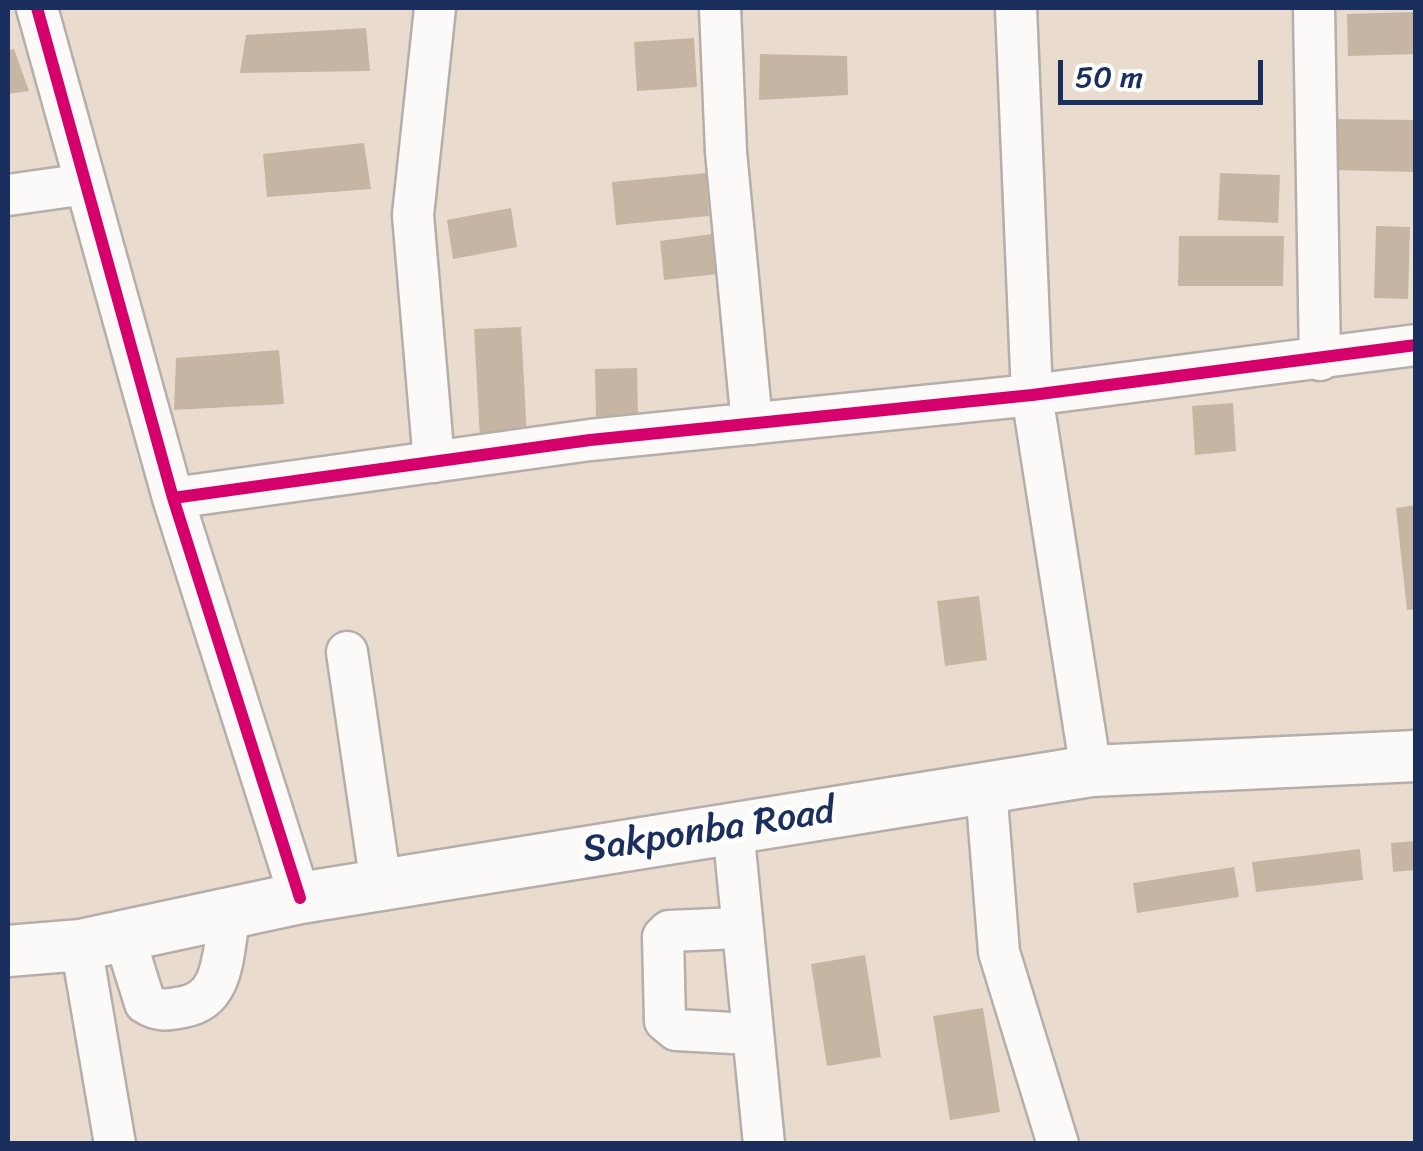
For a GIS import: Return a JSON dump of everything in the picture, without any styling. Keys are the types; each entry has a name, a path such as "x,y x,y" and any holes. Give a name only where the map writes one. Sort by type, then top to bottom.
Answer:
{"main road":[{"name":"Sakponba Road","path":"9,947 102,940 300,898 1091,771 1416,756"}],"street":[{"path":"37,8 173,498 300,898"},
{"path":"434,462 413,215 435,8"},
{"path":"720,8 726,152 752,424"},
{"path":"1016,8 1032,395 1091,771"},
{"path":"1314,8 1320,360"},
{"path":"8,196 86,184"},
{"path":"173,498 434,462 1032,395 1416,346"},
{"path":"347,652 381,885"},
{"path":"986,788 998,952 1058,1144"},
{"path":"733,828 739,928 764,1144"},
{"path":"102,940 144,1003 161,1011 198,1005 212,997 230,915"},
{"path":"739,928 669,931 663,937 664,1021 676,1030 752,1034"},
{"path":"102,940 115,1144"}],"building":[{"path":"1416,12 1416,54 1348,56 1347,14"},
{"path":"366,28 370,71 240,73 246,35"},
{"path":"694,38 697,87 637,91 634,42"},
{"path":"14,49 29,91 8,94 8,50"},
{"path":"760,54 847,56 848,95 759,100"},
{"path":"1332,119 1416,120 1416,172 1331,170"},
{"path":"364,143 371,189 267,197 263,154"},
{"path":"706,173 709,216 616,225 612,182"},
{"path":"1220,173 1280,175 1278,223 1218,220"},
{"path":"511,208 517,247 453,259 447,220"},
{"path":"1376,226 1410,227 1408,299 1374,298"},
{"path":"712,234 717,274 664,280 660,241"},
{"path":"1179,236 1284,236 1283,286 1178,286"},
{"path":"521,327 527,436 480,439 474,329"},
{"path":"279,350 284,404 174,410 176,358"},
{"path":"637,368 638,416 596,417 595,369"},
{"path":"1233,403 1236,451 1195,455 1192,406"},
{"path":"1416,505 1416,609 1407,610 1396,508"},
{"path":"979,596 987,660 945,666 937,601"},
{"path":"1416,841 1416,870 1393,872 1391,843"},
{"path":"1360,849 1363,880 1256,892 1252,862"},
{"path":"1234,867 1239,897 1137,913 1133,883"},
{"path":"865,955 881,1057 827,1066 811,964"},
{"path":"983,1008 1000,1112 950,1120 933,1016"}],"cycle path":[{"path":"37,8 173,498 300,898"},
{"path":"173,498 590,440 1032,395 1416,345"}]}
